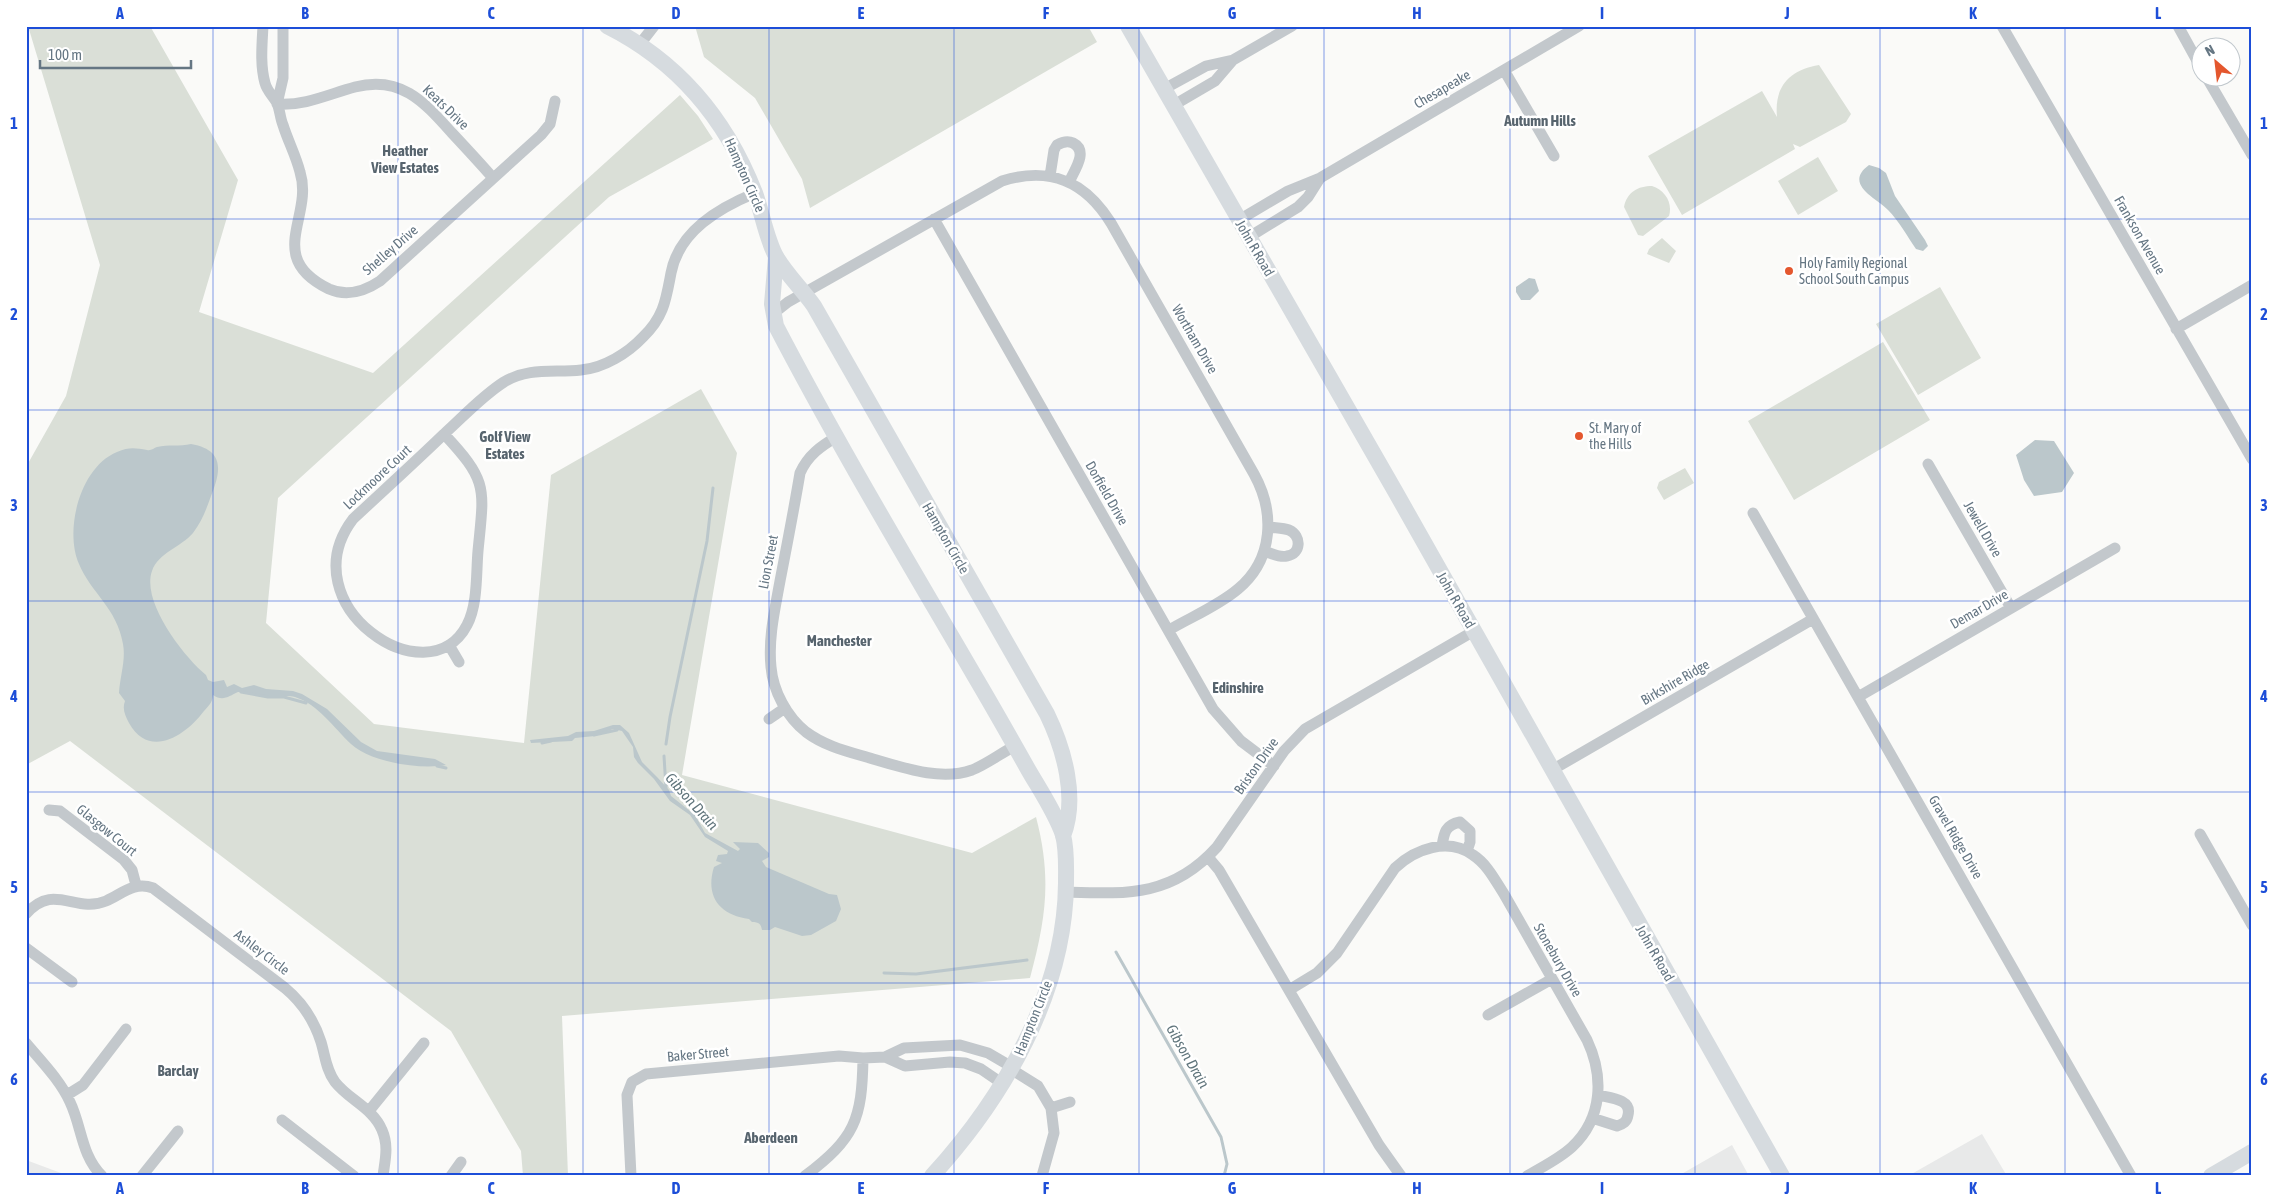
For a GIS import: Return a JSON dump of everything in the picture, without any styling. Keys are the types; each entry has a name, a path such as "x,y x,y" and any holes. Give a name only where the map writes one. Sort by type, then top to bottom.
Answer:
{"street":[{"name":"Shelley Drive","path":"263,26 262,58 265,86 277,104 282,123 301,173 304,189 301,208 294,230 296,254 303,269 309,276 333,291 350,293 362,290 380,281 541,135 550,124 554,101"},
{"name":"Shelley Drive","path":"277,104 283,78 283,26"},
{"name":"Hampton Circle","path":"607,26 640,44 670,66 705,102 724,128 755,193 776,257 805,293 838,348 1052,724 1063,760 1068,787 1069,816 1063,836"},
{"path":"640,44 654,26"},
{"name":"John R Road","path":"1128,26 1474,631 1782,1176"},
{"path":"1164,89 1206,66 1232,60 1292,26"},
{"name":"Chesapeake","path":"1239,220 1288,191 1320,178 1579,26"},
{"name":"Frankson Avenue","path":"2002,26 2252,459"},
{"path":"2178,26 2190,48"},
{"path":"1174,106 1215,81 1232,60"},
{"path":"1504,70 1554,156"},
{"name":"Keats Drive","path":"277,104 304,103 370,84 384,84 405,90 424,102 493,178"},
{"path":"2213,88 2252,155"},
{"path":"1050,176 1054,150 1057,145 1070,142 1075,144 1080,152 1080,157 1069,182"},
{"name":"Wortham Drive","path":"774,313 788,302 1002,181 1027,176 1050,176 1069,182 1096,202 1111,223 1265,497 1269,526 1264,551 1252,574 1238,589 1168,630"},
{"name":"Chesapeake","path":"1249,237 1298,208 1308,198 1320,178"},
{"name":"Lockmoore Court","path":"444,434 471,464 480,483 482,495 473,608 467,627 449,645 433,651 416,653 399,648 374,634 346,606 340,593 336,566 338,548 343,534 353,520 444,434 493,390 514,377 536,371 594,368 607,363 637,343 645,336 665,307 673,267 684,242 716,212 755,193"},
{"name":"Dorfield Drive","path":"934,219 1221,720 1241,741 1274,766"},
{"name":"Hampton Circle","path":"776,257 772,304 776,326 1015,746 1063,836 1066,858 1066,892 1060,938 1037,1017 1003,1084 961,1143 932,1176"},
{"path":"2176,329 2252,285"},
{"name":"Lion Street","path":"838,436 814,452 804,464 800,473 771,635 773,680 785,708 806,731 825,743 879,761 928,773 949,775 963,773 974,769 1015,746"},
{"name":"Jewell Drive","path":"1928,464 2011,608"},
{"name":"Gravel Ridge Drive","path":"1753,513 2131,1176"},
{"path":"1264,551 1287,556 1298,549 1298,540 1295,534 1289,530 1269,526"},
{"name":"Demar Drive","path":"1858,697 2115,548"},
{"name":"Birkshire Ridge","path":"1552,770 1813,619"},
{"name":"Briston Drive","path":"1066,892 1125,894 1143,891 1171,882 1185,874 1208,857 1227,834 1294,739 1317,721 1474,631"},
{"path":"449,645 459,662"},
{"path":"769,719 785,708"},
{"name":"Glasgow Court","path":"49,810 60,812 124,860 132,870 136,885"},
{"path":"1442,846 1445,830 1448,826 1460,822 1470,831 1470,842 1467,851"},
{"path":"2200,834 2252,925"},
{"name":"Stonebury Drive","path":"1289,990 1312,976 1337,953 1396,868 1406,858 1418,852 1442,846 1467,851 1474,855 1491,873 1552,979 1593,1052 1598,1073 1598,1095 1592,1118 1586,1130 1573,1146 1556,1159 1527,1176"},
{"path":"1208,857 1219,870 1384,1154 1401,1176"},
{"path":"26,913 40,902 49,898 87,905 96,904 136,885"},
{"name":"Ashley Circle","path":"136,885 153,888 293,994 307,1011 314,1024 330,1073 335,1082 369,1111 378,1122 386,1141 383,1176"},
{"path":"26,948 72,982"},
{"path":"1488,1015 1552,979"},
{"path":"67,1095 84,1085 126,1029"},
{"path":"26,1043 67,1095 86,1153 102,1176"},
{"path":"369,1111 424,1043"},
{"path":"950,1062 951,1045"},
{"name":"Baker Street","path":"631,1176 626,1101 628,1089 637,1078 659,1072 840,1056 885,1057 904,1048 951,1045 977,1049 1012,1068 1038,1086 1051,1108"},
{"name":"Baker Street","path":"885,1057 905,1066 950,1062 973,1065 1003,1084"},
{"path":"805,1176 832,1154 844,1141 856,1122 862,1096 863,1058"},
{"path":"1592,1118 1617,1126 1626,1122 1628,1118 1628,1107 1625,1103 1598,1095"},
{"path":"1042,1176 1054,1133 1051,1108 1070,1102"},
{"path":"282,1120 354,1176"},
{"path":"142,1176 178,1130"},
{"path":"2211,1176 2252,1152"},
{"path":"451,1176 461,1162"}],"shaded area":[{"path":"28,26 150,26 238,180 199,312 373,373 680,95 698,116 713,139 609,197 278,498 266,623 374,724 524,743 551,475 701,389 737,453 682,775 972,853 1036,817 1044,859 1045,898 1040,936 1030,978 562,1016 568,1176 523,1176 521,1151 451,1031 70,741 26,765 26,467 66,396 100,265"},
{"path":"695,26 1088,26 1097,42 810,208 802,179 755,98 704,57"},
{"path":"1819,65 1851,114 1846,122 1800,147 1793,144 1795,149 1682,215 1648,156 1762,91 1777,117 1778,96 1786,81 1800,71"},
{"path":"1818,157 1838,191 1798,215 1778,181"},
{"path":"1869,165 1879,168 1886,173 1895,196 1928,246 1923,251 1916,249 1892,214 1864,190 1860,184 1859,178"},
{"path":"1652,186 1661,191 1667,198 1670,206 1669,216 1643,236 1638,235 1624,207 1625,202 1634,191 1642,187"},
{"path":"1662,238 1676,251 1669,263 1647,254 1649,249"},
{"path":"1529,278 1535,279 1539,291 1530,300 1521,300 1516,292 1516,287"},
{"path":"1940,287 1981,358 1918,395 1876,324"},
{"path":"1883,342 1930,420 1794,500 1748,421"},
{"path":"2035,440 2054,441 2074,473 2062,492 2034,496 2024,480 2016,455"},
{"path":"191,444 210,451 215,456 218,463 217,478 204,515 196,529 188,538 159,559 152,571 150,584 158,613 187,656 206,675 208,680 213,682 224,680 227,687 234,684 242,688 254,685 266,689 293,691 302,694 327,709 361,742 377,751 435,759 446,765 410,765 370,756 351,744 319,711 292,696 268,697 238,692 223,698 213,695 210,703 188,728 168,740 157,742 147,740 138,734 129,723 124,709 125,701 119,693 124,656 120,631 110,611 84,574 75,550 73,534 78,501 93,471 104,460 117,452 135,448 151,450 161,446"},
{"path":"1685,468 1694,483 1664,500 1657,488 1659,482"},
{"path":"613,725 620,725 629,733 642,762 669,790 671,796 695,815 705,833 738,851 740,849 733,842 758,843 769,853 769,857 762,861 766,867 829,894 837,895 841,909 836,921 811,935 802,936 775,927 770,930 762,930 758,923 739,917 722,908 713,895 711,887 712,877 714,867 722,863 716,861 718,855 727,854 728,851 705,837 690,815 670,801 654,779 638,763 634,757 633,747 622,731 613,729 595,736 575,738 572,741 531,743 530,740 568,736 576,732 594,731"},
{"path":"1982,1134 2007,1176 1908,1176"},
{"path":"1732,1145 1749,1176 1678,1176"},
{"path":"26,1160 69,1176 26,1176"}],"waterway":[{"path":"666,744 707,541 713,488"},
{"name":"Gibson Drain","path":"241,692 268,697 284,697 306,703"},
{"name":"Gibson Drain","path":"594,735 617,730"},
{"name":"Gibson Drain","path":"542,743 551,741"},
{"path":"664,756 666,788"},
{"name":"Gibson Drain","path":"437,766 446,768"},
{"name":"Gibson Drain","path":"1116,952 1221,1137 1227,1164 1224,1176"},
{"name":"Gibson Drain","path":"884,973 916,974 1027,960"}],"place":[{"name":"Holy Family Regional School South Campus","path":"1789,271"},
{"name":"St. Mary of the Hills","path":"1579,436"}],"district":[{"name":"Autumn Hills","path":"1540,120"},
{"name":"Heather View Estates","path":"405,158"},
{"name":"Golf View Estates","path":"505,444"},
{"name":"Manchester","path":"839,640"},
{"name":"Edinshire","path":"1238,687"},
{"name":"Barclay","path":"178,1070"},
{"name":"Aberdeen","path":"771,1137"}]}
